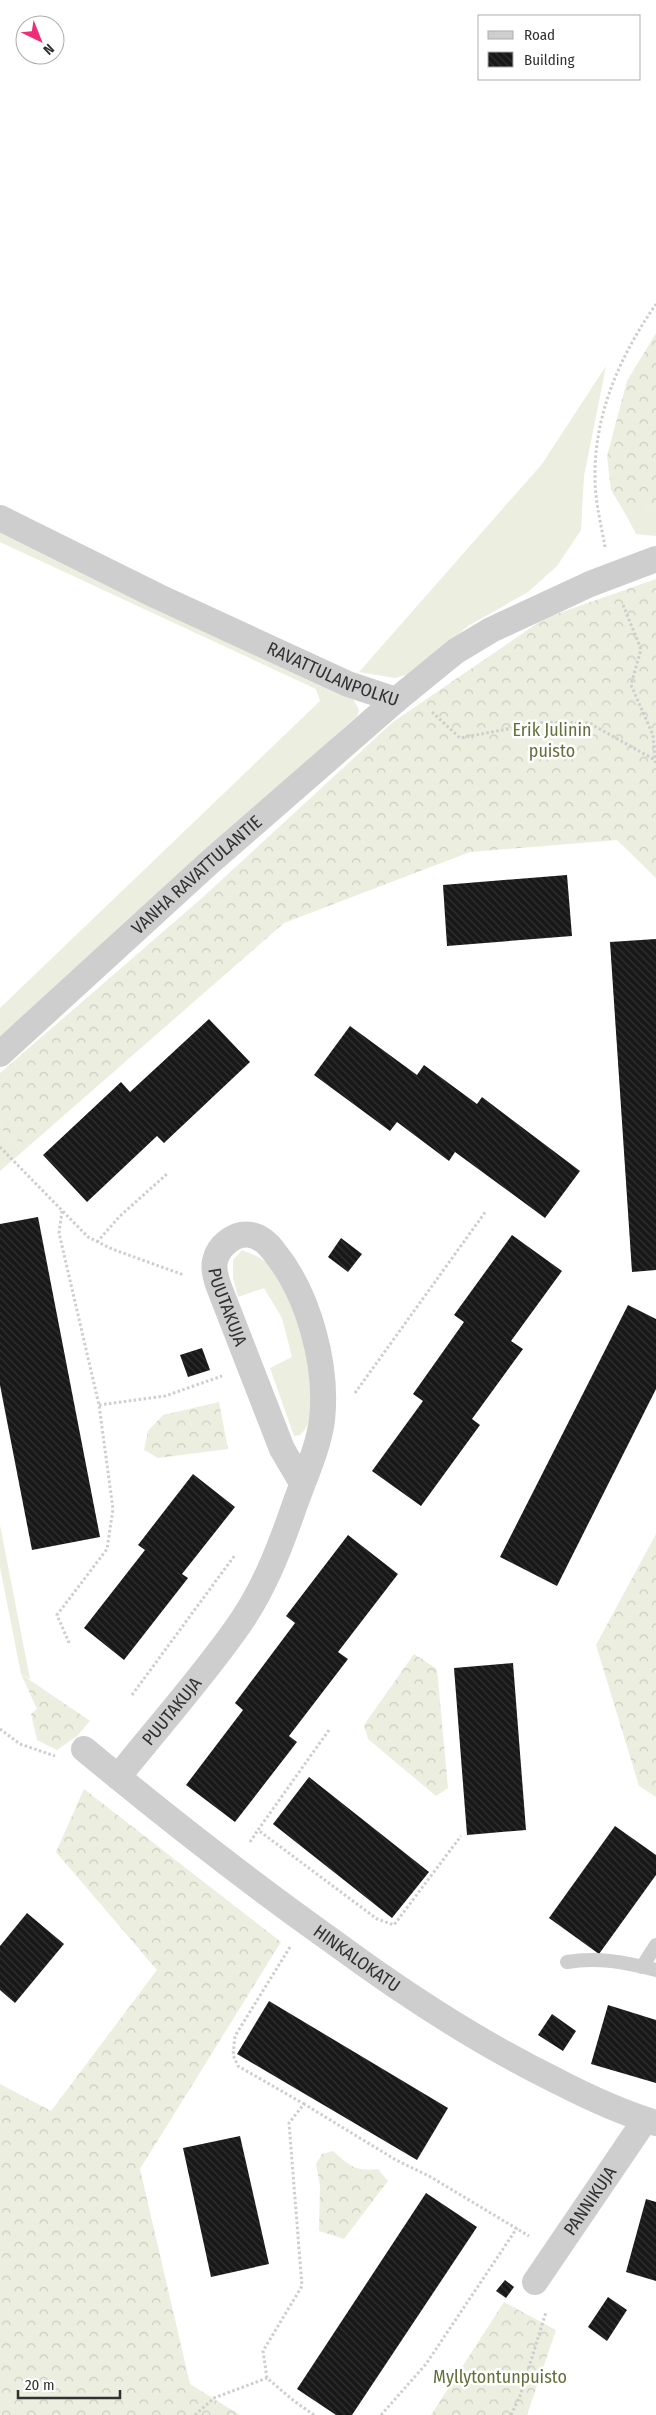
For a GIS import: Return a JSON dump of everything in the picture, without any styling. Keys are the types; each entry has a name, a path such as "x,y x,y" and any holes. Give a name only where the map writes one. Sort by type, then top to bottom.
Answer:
{"street":[{"name":"RAVATTULANPOLKU","path":"0,518 157,596 340,680 396,700 456,651 492,630 611,576 656,559"},
{"name":"VANHA RAVATTULANTIE","path":"0,1054 210,862 396,700"},
{"name":"PUUTAKUJA","path":"118,1777 236,1629 261,1590 278,1552 317,1444 322,1420 322,1391 316,1338 308,1313 286,1266 271,1247 259,1238 250,1235 238,1236 229,1240 217,1255 214,1263 218,1287 282,1449 302,1483"},
{"name":"HINKALOKATU","path":"84,1749 305,1922 428,2010 507,2057 586,2096 651,2122"},
{"name":"PANNIKUJA","path":"535,2282 651,2122"}],"lane":[{"path":"642,1967 656,1945"},
{"path":"567,1962 588,1959 620,1961 656,1970"}],"path":[{"path":"656,304 618,368 598,427 595,478 598,510 611,576 641,649 630,685 653,735 656,765"},
{"path":"460,738 544,722 589,723 655,760"},
{"path":"0,1147 88,1237 218,1287"},
{"path":"97,1242 120,1216 168,1173"},
{"path":"62,1211 59,1233 99,1405 113,1509 107,1549 57,1615 70,1645"},
{"path":"322,1420 337,1417 486,1211"},
{"path":"99,1405 165,1396 250,1367"},
{"path":"132,1696 235,1555"},
{"path":"0,1729 20,1744 56,1757"},
{"path":"329,1730 258,1830 377,1919 394,1925 461,1836"},
{"path":"294,1940 235,2036 233,2055 238,2066 396,2160 430,2176 517,2228 426,2364 381,2415"},
{"path":"304,2104 289,2123 302,2286 263,2350 267,2378 314,2415"},
{"path":"511,2415 520,2396 548,2305 535,2282"},
{"path":"195,2415 214,2398 267,2378"}],"green space":[{"path":"656,333 656,505 626,515 611,490 607,456 627,381"},
{"path":"606,366 584,476 581,530 557,566 528,592 468,626 412,673 395,678 359,672 542,464"},
{"path":"656,505 656,536 636,534 626,515"},
{"path":"0,525 352,697 359,710 357,716 0,1038 0,1008 320,701 316,689 0,542"},
{"name":"Erik Julinin puisto","path":"656,579 656,878 617,840 470,852 284,923 30,1145 5,1136 0,1120 0,1073 202,898 393,722 545,618"},
{"path":"0,1120 5,1136 30,1145 0,1171"},
{"path":"242,1250 261,1259 271,1267 281,1280 298,1320 309,1367 311,1390 311,1410 307,1426 300,1435 294,1436 270,1368 292,1357 282,1318 264,1288 238,1297 233,1278 233,1260"},
{"path":"219,1402 228,1449 158,1458 144,1450 148,1431 163,1415"},
{"path":"0,1525 30,1679 21,1674 0,1567"},
{"path":"656,1534 656,1797 639,1786 596,1645"},
{"path":"414,1654 437,1669 448,1788 436,1796 368,1739 364,1725"},
{"path":"21,1674 90,1721 77,1736 57,1750 37,1740 31,1714 37,1709"},
{"path":"84,1789 281,1942 140,2169 190,2384 240,2415 0,2415 0,2084 51,2111 157,1970 56,1852"},
{"path":"333,2151 358,2168 378,2169 388,2181 344,2239 319,2231 320,2186 316,2164 322,2154"},
{"name":"Myllytontunpuisto","path":"504,2302 556,2330 527,2415 431,2415"}],"building":[{"path":"567,875 572,936 447,946 443,885"},
{"path":"656,939 656,1270 632,1272 610,942"},
{"path":"209,1019 250,1062 164,1143 157,1136 87,1202 43,1155 121,1082 130,1092"},
{"path":"350,1026 417,1075 424,1065 477,1104 482,1097 580,1171 545,1218 455,1152 449,1161 397,1122 390,1131 314,1075"},
{"path":"38,1217 100,1537 32,1550 0,1385 0,1224"},
{"path":"512,1235 562,1271 511,1341 523,1349 472,1419 480,1425 421,1506 372,1471 423,1401 413,1394 464,1322 454,1315"},
{"path":"341,1238 362,1254 348,1272 328,1257"},
{"path":"628,1305 656,1319 656,1389 557,1586 500,1557"},
{"path":"202,1348 210,1370 188,1377 180,1355"},
{"path":"193,1474 235,1507 182,1574 188,1578 124,1660 84,1628 145,1550 138,1545"},
{"path":"348,1535 398,1574 338,1652 348,1659 289,1736 297,1742 235,1822 186,1785 243,1710 235,1703 295,1623 286,1616"},
{"path":"513,1663 526,1830 467,1835 454,1668"},
{"path":"309,1777 429,1872 392,1918 273,1824"},
{"path":"615,1826 656,1855 656,1875 599,1954 549,1918"},
{"path":"27,1913 64,1944 15,2003 0,1990 0,1946"},
{"path":"269,2001 448,2108 417,2160 237,2054"},
{"path":"608,2005 656,2020 656,2083 591,2064"},
{"path":"552,2014 576,2031 563,2051 538,2035"},
{"path":"240,2136 269,2264 211,2277 183,2148"},
{"path":"426,2193 477,2227 352,2415 336,2415 297,2389"},
{"path":"646,2199 656,2202 656,2281 626,2272"},
{"path":"505,2280 514,2287 506,2298 496,2291"},
{"path":"608,2297 627,2310 607,2341 588,2327"}]}
